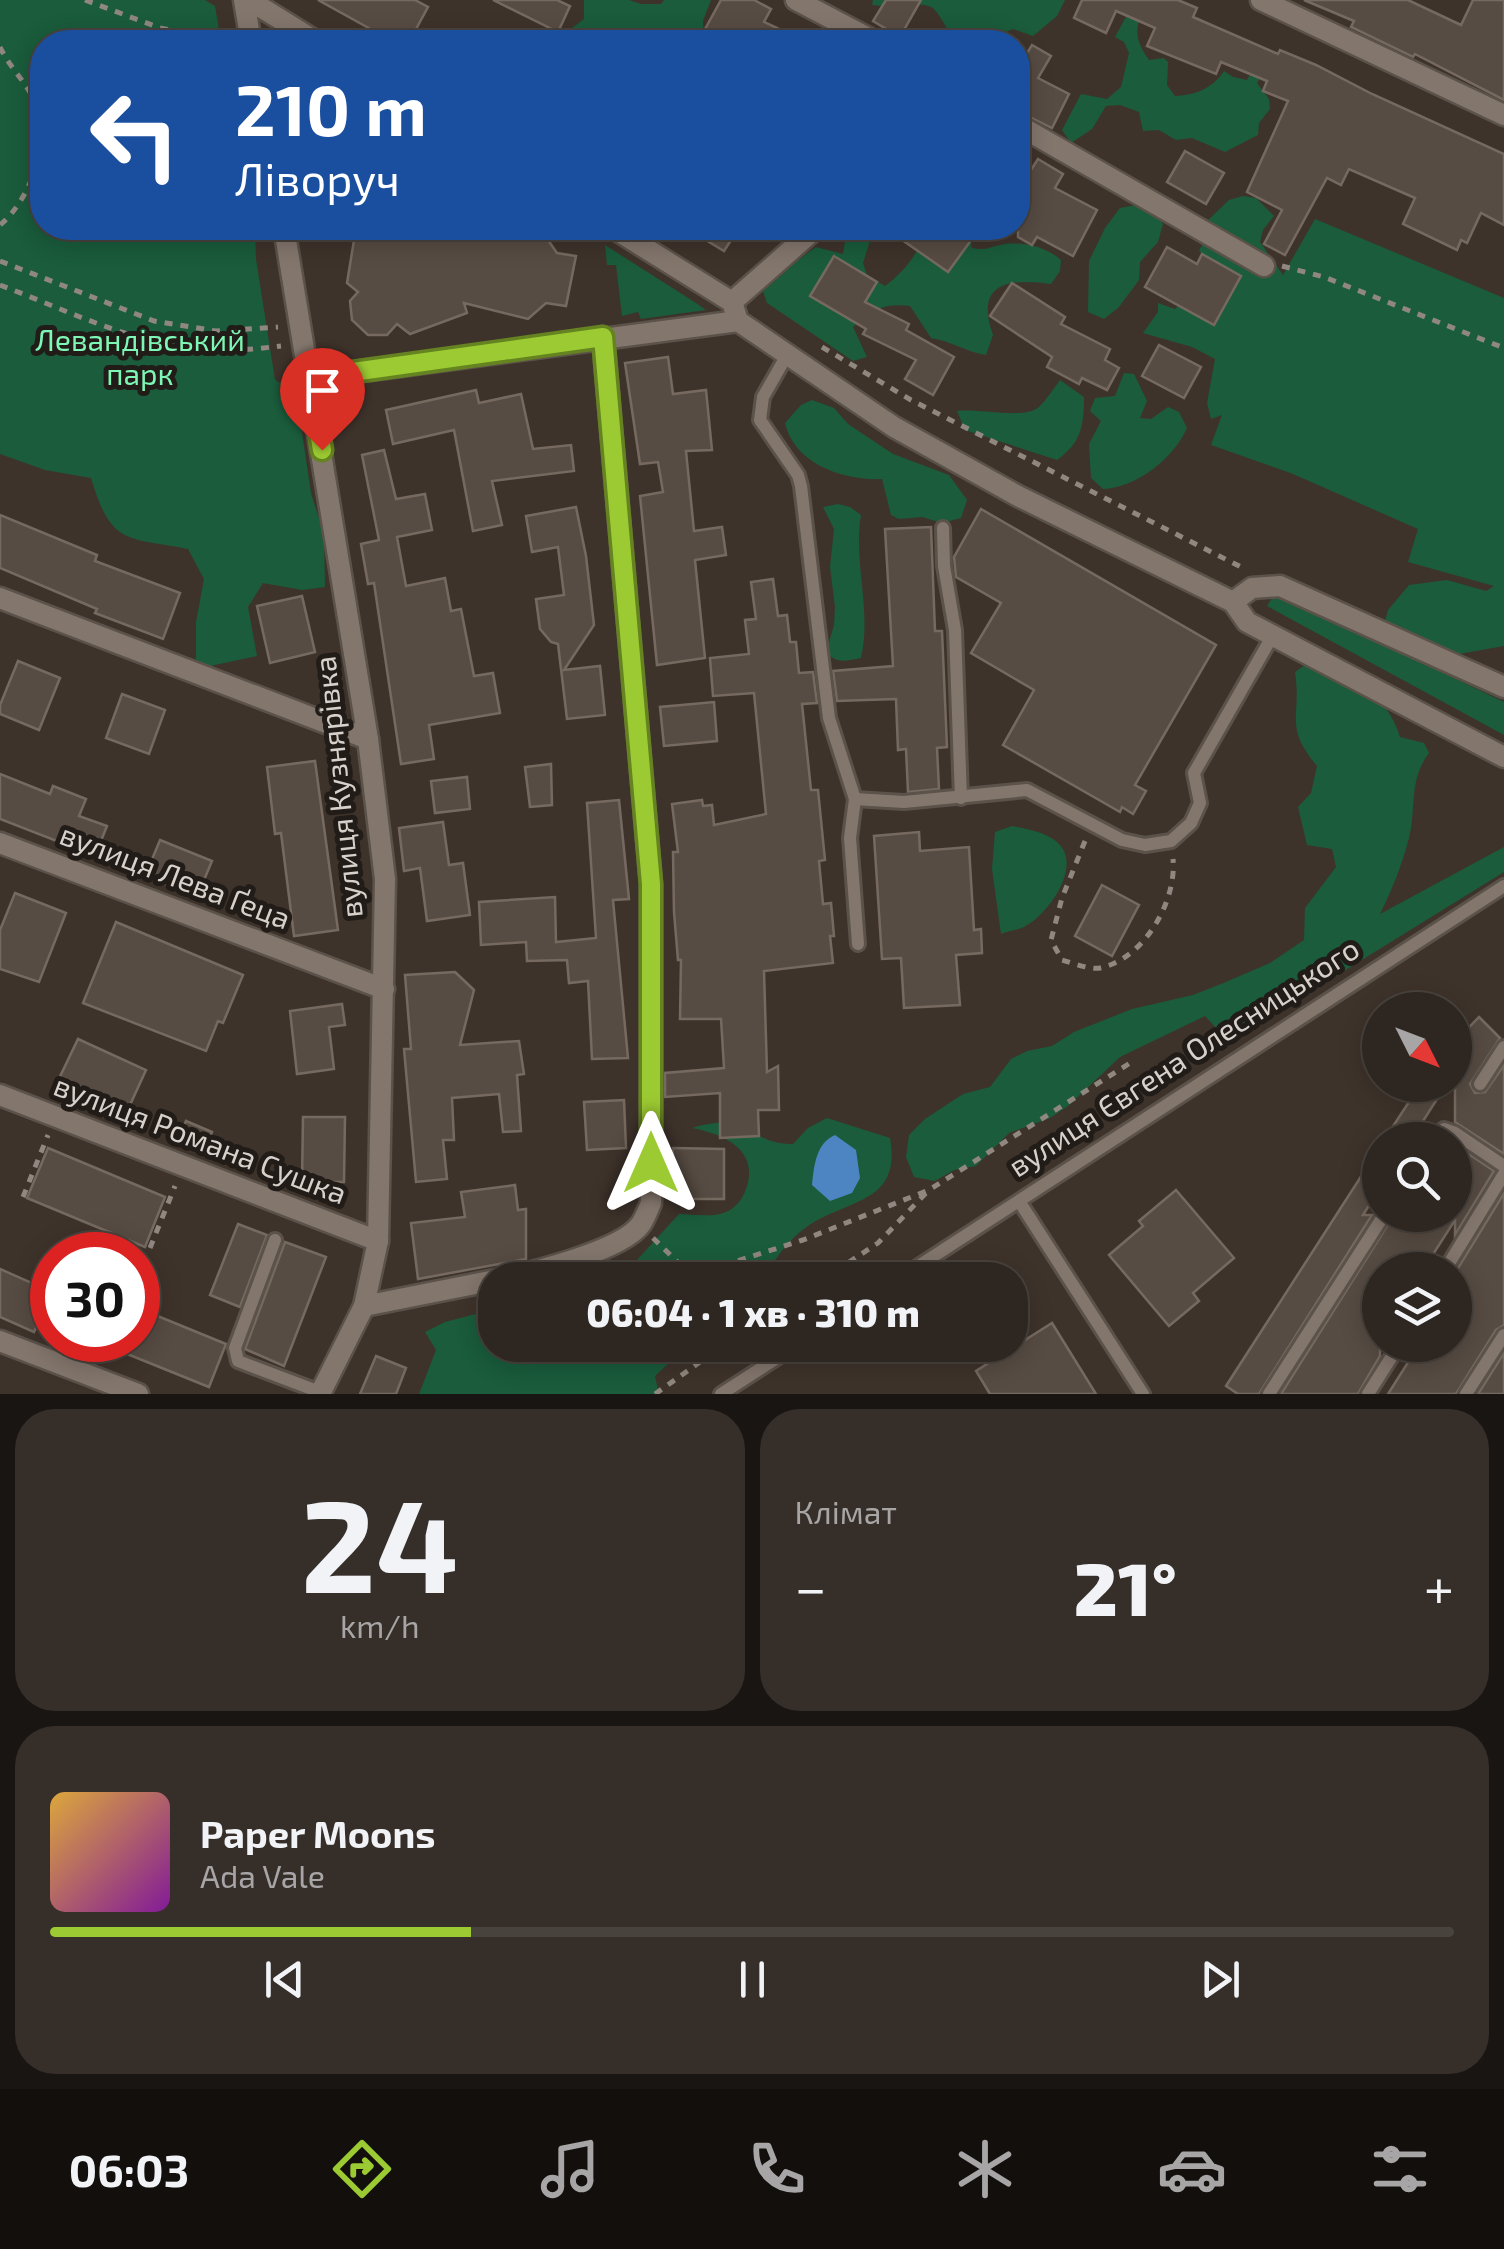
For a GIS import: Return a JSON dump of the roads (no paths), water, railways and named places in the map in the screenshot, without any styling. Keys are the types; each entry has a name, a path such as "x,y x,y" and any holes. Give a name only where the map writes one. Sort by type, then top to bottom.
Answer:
{"street":[{"path":"246,0 250,30"},
{"path":"246,0 297,30"},
{"path":"796,0 853,30"},
{"path":"1261,0 1504,115"},
{"path":"1030,132 1264,266"},
{"name":"вулиця Кузнярівка","path":"286,240 368,738 385,879 378,1241 364,1306 320,1393"},
{"path":"630,240 894,427 1233,602 1247,622 1504,757"},
{"path":"310,378 603,337 735,312 804,240"},
{"path":"563,1262 620,1242 640,1226 651,1203 651,884 603,337"},
{"path":"1233,602 1252,588 1280,586 1504,688"},
{"path":"0,598 368,738"},
{"name":"вулиця Лева Ґеца","path":"0,843 384,989"},
{"name":"вулиця Романа Сушка","path":"0,1095 378,1241"},
{"path":"364,1306 478,1284"},
{"path":"0,1340 138,1394"}],"lane":[{"path":"787,354 763,397 760,420 800,480 829,718 856,799 850,838 858,944"},
{"path":"943,528 944,566 955,630 961,798"},
{"path":"856,799 904,802 1026,790 1122,840 1145,846 1171,842 1191,823 1200,803 1194,773 1273,636"},
{"name":"вулиця Євгена Олесницького","path":"925,1262 1504,886"},
{"path":"1480,1084 1504,1047"},
{"path":"1472,1144 1504,1166"},
{"path":"1456,1252 1504,1174"},
{"path":"1019,1201 1143,1394"},
{"path":"1268,1394 1373,1232"},
{"path":"275,1240 235,1348 238,1361 320,1393"},
{"path":"1466,1394 1504,1335"},
{"path":"721,1394 771,1362"},
{"path":"1368,1394 1388,1362"}],"water":[{"path":"835,1135 856,1150 860,1178 852,1193 830,1201 812,1185 820,1149"}],"park label":[{"name":"Левандівський парк","path":"140,358"}]}
